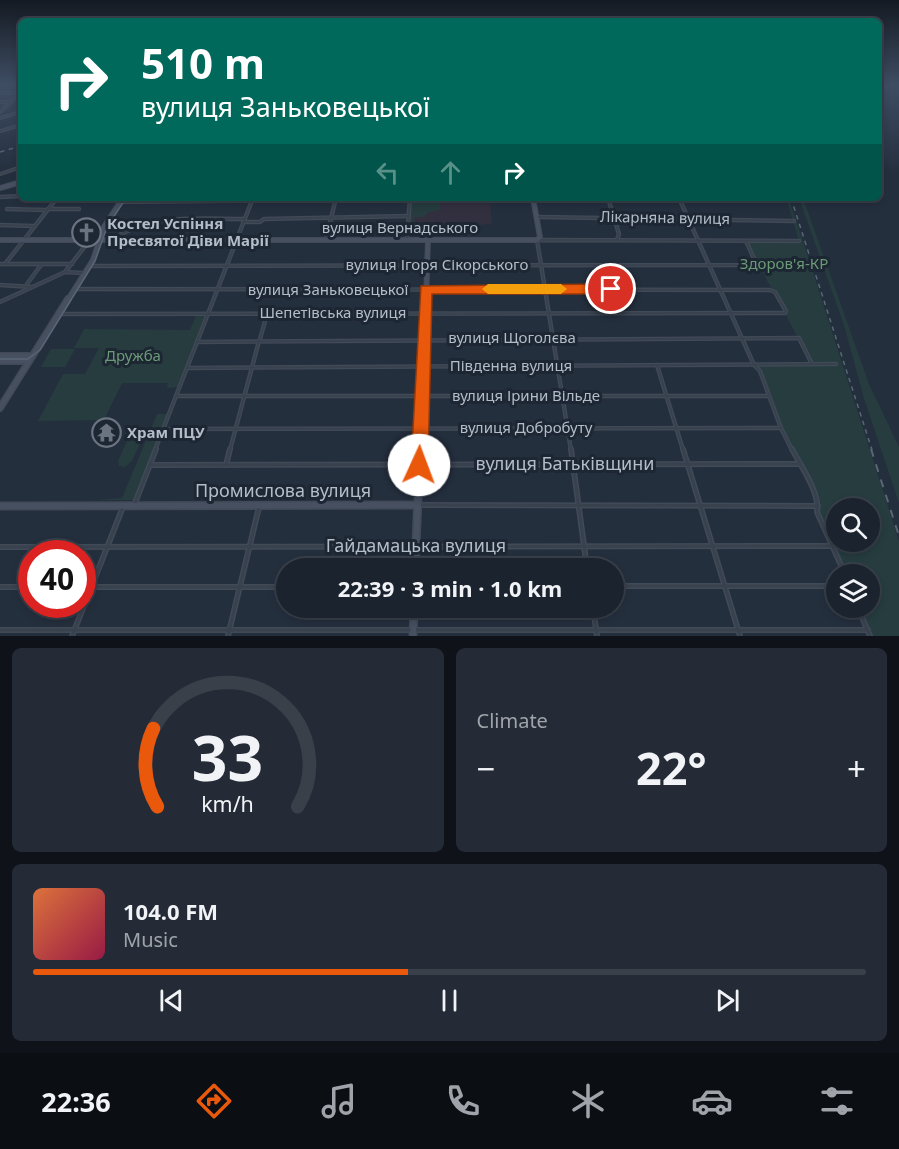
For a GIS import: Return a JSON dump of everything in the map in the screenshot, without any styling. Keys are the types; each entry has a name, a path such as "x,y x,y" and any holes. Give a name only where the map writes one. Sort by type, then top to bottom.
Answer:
{"street":[{"path":"0,118 15,114"},
{"path":"0,131 18,126"},
{"path":"0,174 18,169"},
{"path":"2,189 18,183"},
{"path":"0,197 18,196"},
{"path":"4,264 55,201"},
{"path":"0,408 89,266 104,227 121,201"},
{"path":"151,201 204,201"},
{"path":"134,507 252,201"},
{"path":"326,240 335,201"},
{"path":"407,240 410,201"},
{"path":"534,201 540,237 537,240 568,428 586,558"},
{"path":"609,201 619,234 617,240"},
{"path":"680,201 754,364 760,371 781,428 818,506 817,512 826,532"},
{"path":"7,209 79,209"},
{"path":"111,240 121,232 152,221 260,222 264,219 409,216"},
{"name":"Лікарняна вулиця","path":"537,218 614,217 794,221"},
{"path":"0,225 34,226"},
{"name":"вулиця Вернадського","path":"0,240 800,241"},
{"path":"65,272 90,240"},
{"path":"415,558 428,240"},
{"name":"вулиця Ігоря Сікорського","path":"89,266 758,265 746,241"},
{"path":"0,264 72,264"},
{"path":"27,285 41,265"},
{"path":"0,302 57,274 85,272"},
{"path":"0,285 32,287"},
{"name":"вулиця Заньковецької","path":"75,289 773,290 786,311"},
{"name":"Шепетівська вулиця","path":"59,314 786,311"},
{"path":"226,465 267,314"},
{"name":"вулиця Щоголєва","path":"196,342 424,338 742,336 800,338 813,364"},
{"path":"0,356 30,359"},
{"path":"0,361 30,359"},
{"name":"Південна вулиця","path":"187,368 836,364"},
{"path":"657,365 740,636"},
{"name":"вулиця Ірини Вільде","path":"176,396 769,396"},
{"name":"вулиця Добробуту","path":"163,429 781,428"},
{"name":"вулиця Батьківщини","path":"150,465 800,464"},
{"name":"Промислова вулиця","path":"0,506 818,506"},
{"path":"228,636 260,506"},
{"path":"96,577 123,507"},
{"name":"Гайдамацька вулиця","path":"0,547 826,546"},
{"path":"624,586 826,586"},
{"path":"0,587 18,587"},
{"path":"96,587 276,587"},
{"path":"72,636 80,618"},
{"path":"413,633 414,618"},
{"path":"594,618 597,636"},
{"path":"863,618 870,636"},
{"path":"0,630 413,633 868,630"}],"shaded area":[{"path":"411,201 490,201 492,224 477,225 477,236 408,235"}],"green space":[{"path":"411,201 440,201 440,210 427,213 424,217 414,217 411,232 408,232"},
{"name":"Здоров'я-КР","path":"786,201 789,201 899,541 899,636 870,636 863,618 880,618 880,564 841,564 835,552 880,552 880,498 826,498 826,531 817,511 821,507 783,428 758,366 812,364 746,241 799,241"},
{"path":"800,201 804,201 869,384 899,447 899,503 863,395 844,325"},
{"name":"Дружба","path":"196,315 205,315 178,387 167,388 168,383 122,383 104,420 38,421 63,374 85,374 99,348 74,348 84,329 190,330"},
{"path":"51,349 75,349 65,367 41,367"},
{"path":"157,414 168,414 135,500 95,500 122,498"},
{"path":"135,437 141,441 132,461 125,467 119,466 118,461 127,441"}],"tram line":[{"path":"0,359 28,359 40,350 95,261 107,227 124,201"}],"railway":[{"path":"0,152 18,147"},
{"path":"792,201 872,450"},
{"path":"871,449 899,536"}],"slow traffic":[{"path":"488,289 561,289"}],"place":[{"name":"Костел Успіння Пресвятої Діви Марії","path":"86,233"},
{"name":"Храм ПЦУ","path":"106,433"}],"route":[{"path":"419,465 426,290 611,289"}]}
